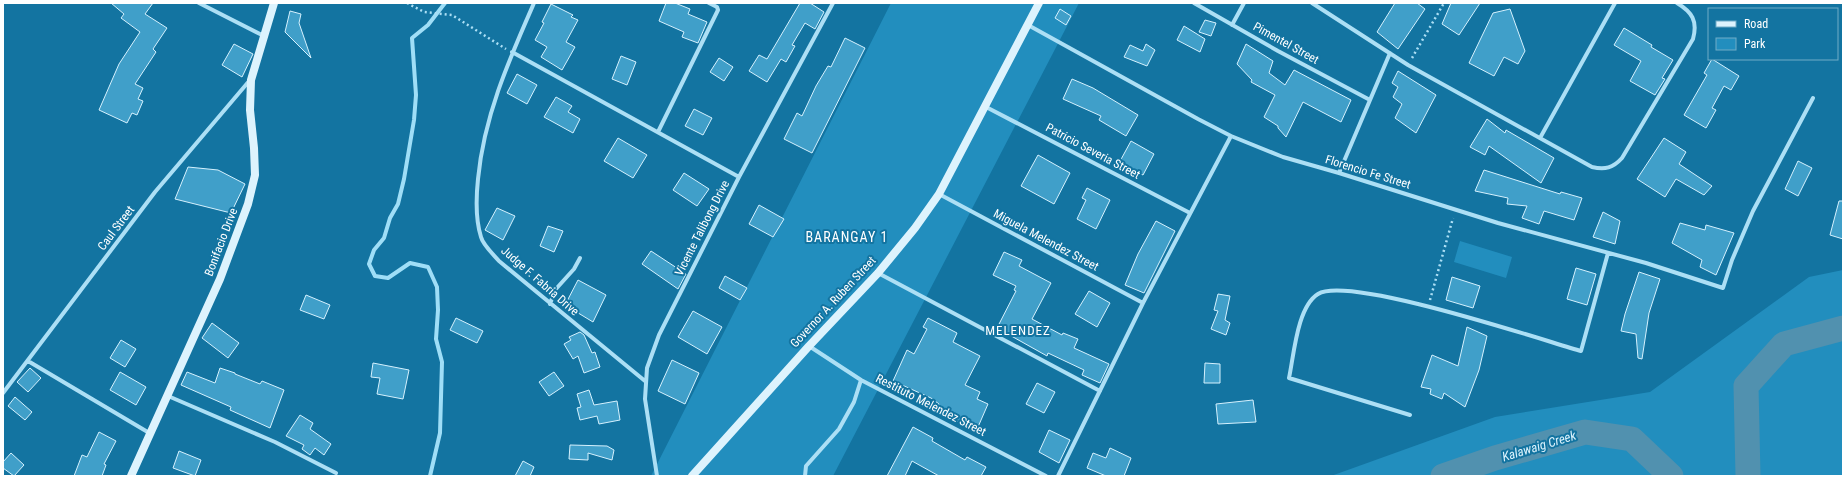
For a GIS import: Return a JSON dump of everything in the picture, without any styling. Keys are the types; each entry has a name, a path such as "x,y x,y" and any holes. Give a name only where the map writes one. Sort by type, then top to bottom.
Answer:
{"main road":[{"name":"Bonifacio Drive","path":"131,476 220,279 248,204 255,175 250,110 251,80 274,3"},
{"name":"Governor A. Ruben Street","path":"692,476 809,346 878,273 915,228 940,194 1040,3"}],"street":[{"path":"199,3 264,36"},
{"name":"Judge F. Fabria Drive","path":"534,3 512,52 486,125 480,161 476,202 481,238 499,261 645,381"},
{"path":"658,132 718,10 717,7 709,3"},
{"name":"Vicente Talibong Drive","path":"657,476 645,399 645,381 647,368 659,335 739,177 833,3"},
{"name":"Pimentel Street","path":"1194,3 1370,100"},
{"path":"1232,25 1244,3"},
{"path":"1312,3 1408,65 1592,167 1608,168 1616,164 1622,158 1693,39 1695,20 1689,11 1677,3"},
{"path":"1540,138 1615,3"},
{"name":"Florencio Fe Street","path":"1028,25 1231,136 1283,157 1338,172 1498,224 1608,253 1723,288 1732,260 1753,211 1797,131 1813,98"},
{"path":"512,52 739,177"},
{"path":"1338,172 1390,53"},
{"name":"Caul Street","path":"3,393 155,192 251,80"},
{"name":"Patricio Severia Street","path":"986,107 1190,213"},
{"path":"1058,476 1144,303 1231,136"},
{"name":"Miguela Melendez Street","path":"940,194 1144,303"},
{"path":"1410,415 1290,378 1302,315 1308,303 1319,293 1331,291 1354,292 1393,297 1581,351 1608,253"},
{"path":"550,304 555,290 570,273 580,258"},
{"path":"878,273 1100,391"},
{"name":"Restituto Melendez Street","path":"809,346 861,380 1046,476"},
{"path":"28,361 151,434"},
{"path":"805,476 806,466 839,429 854,402 861,380"},
{"path":"168,396 275,442 336,472"}],"path":[{"path":"407,3 424,12 452,15 512,52"},
{"path":"1408,65 1444,3"},
{"path":"1428,307 1455,210"}],"green space":[{"path":"891,3 1079,3 833,476 651,476"},
{"path":"1460,241 1512,257 1506,278 1454,262"},
{"path":"1843,270 1843,476 1331,476 1495,417 1650,392 1809,277"}],"building":[{"path":"111,3 153,3 145,14 167,28 153,49 156,52 135,84 143,88 138,99 143,101 137,115 132,113 127,123 99,110 119,64 140,32 121,18 124,14"},
{"path":"666,3 675,3 690,9 688,14 707,22 698,43 682,37 684,32 659,21"},
{"path":"800,3 810,3 824,12 815,29 805,23 792,45 795,46 786,62 781,59 767,82 749,71 759,55 767,59"},
{"path":"1395,3 1417,3 1425,9 1398,49 1377,32"},
{"path":"1451,3 1480,3 1459,35 1442,24"},
{"path":"551,4 573,15 571,17 578,20 566,42 575,47 562,70 541,57 547,47 535,40 544,23 542,22"},
{"path":"1060,9 1071,16 1066,25 1055,18"},
{"path":"1510,9 1525,51 1518,64 1504,57 1494,76 1469,63 1493,13"},
{"path":"290,11 301,14 299,23 311,58 285,32"},
{"path":"1205,20 1216,23 1211,36 1199,32"},
{"path":"1184,26 1205,39 1200,52 1177,40"},
{"path":"1624,28 1673,60 1662,78 1665,79 1655,95 1630,81 1641,61 1614,45"},
{"path":"845,38 865,48 812,153 784,139 797,113 802,116 816,86 828,66 831,67"},
{"path":"234,44 253,54 242,77 222,65"},
{"path":"1146,44 1155,50 1147,66 1124,57 1130,45 1143,51"},
{"path":"1246,44 1273,61 1269,73 1285,85 1294,70 1351,100 1341,122 1303,102 1286,137 1278,126 1264,117 1275,95 1251,82 1252,80 1237,64"},
{"path":"621,56 636,62 627,85 612,79"},
{"path":"719,58 733,67 724,81 710,72"},
{"path":"1711,60 1714,60 1739,76 1731,90 1724,86 1712,108 1716,110 1706,128 1684,115 1707,75 1704,73"},
{"path":"1398,71 1436,95 1416,133 1395,118 1402,104 1393,97 1398,87 1392,83"},
{"path":"517,74 537,85 527,104 507,93"},
{"path":"1072,79 1093,88 1138,115 1126,136 1099,120 1101,116 1063,99"},
{"path":"556,97 572,106 568,112 580,119 573,133 544,117"},
{"path":"694,109 712,118 703,135 685,126"},
{"path":"1487,119 1505,133 1506,130 1554,158 1541,183 1489,146 1485,155 1470,147"},
{"path":"618,138 647,155 633,178 604,161"},
{"path":"1664,138 1686,152 1679,164 1712,186 1704,195 1676,179 1665,197 1637,179"},
{"path":"1131,141 1154,154 1143,175 1119,163"},
{"path":"1038,155 1070,173 1054,204 1021,186"},
{"path":"1798,161 1812,168 1798,196 1785,189"},
{"path":"188,167 218,170 245,184 231,213 175,199"},
{"path":"1484,170 1560,194 1561,192 1582,198 1574,220 1544,211 1539,224 1522,218 1527,206 1507,204 1508,198 1475,191"},
{"path":"684,173 709,189 697,206 673,190"},
{"path":"1087,188 1110,200 1096,229 1077,219 1086,200 1082,198"},
{"path":"1839,201 1843,201 1843,239 1830,235"},
{"path":"759,205 784,219 773,237 749,224"},
{"path":"497,208 515,216 503,240 485,230"},
{"path":"1603,212 1620,221 1615,244 1593,237"},
{"path":"1156,221 1175,231 1144,293 1125,285 1138,254"},
{"path":"1680,223 1705,230 1706,225 1734,233 1716,275 1700,267 1702,260 1672,243"},
{"path":"548,226 563,231 554,252 540,246"},
{"path":"651,251 686,274 678,289 642,264"},
{"path":"1004,252 1022,260 1019,266 1051,283 1032,319 1062,335 1063,333 1078,339 1074,348 1109,364 1100,383 1082,375 1084,370 1048,353 1047,356 997,328 1016,291 1014,290 1016,286 993,275"},
{"path":"1576,268 1596,274 1587,305 1567,299"},
{"path":"1639,272 1660,279 1649,313 1642,359 1638,358 1636,334 1621,331"},
{"path":"725,276 747,288 740,300 719,288"},
{"path":"1452,277 1480,286 1473,308 1446,300"},
{"path":"578,280 606,295 593,322 565,305"},
{"path":"1089,291 1110,303 1097,327 1075,314"},
{"path":"1218,294 1230,296 1225,320 1230,323 1226,335 1211,329 1218,311 1214,310"},
{"path":"306,295 330,305 324,319 300,310"},
{"path":"693,311 722,327 707,354 678,337"},
{"path":"456,318 483,331 477,343 450,330"},
{"path":"928,318 957,333 953,342 980,356 965,385 980,392 977,399 988,404 978,427 970,423 968,427 936,410 939,404 931,398 893,381 907,350 914,354 927,329 923,327"},
{"path":"212,323 239,343 228,358 202,338"},
{"path":"1467,327 1487,336 1479,370 1465,407 1444,393 1442,399 1430,394 1431,389 1421,387 1432,355 1458,366"},
{"path":"580,332 584,335 592,353 595,352 600,367 584,373 578,356 573,359 564,344 571,340 569,337"},
{"path":"121,340 136,349 125,367 110,358"},
{"path":"672,360 699,373 685,404 658,391"},
{"path":"373,363 409,370 403,399 377,394 380,378 371,377"},
{"path":"1205,363 1220,364 1220,383 1204,383"},
{"path":"30,368 41,378 28,392 17,382"},
{"path":"220,368 260,384 262,381 284,390 270,428 230,410 231,407 181,385 187,372 215,383"},
{"path":"120,372 146,387 136,405 110,390"},
{"path":"554,372 564,386 549,396 539,382"},
{"path":"1037,383 1055,392 1044,413 1026,404"},
{"path":"589,390 594,405 617,401 620,420 599,424 597,416 580,420 577,408 581,407 577,394"},
{"path":"15,397 32,412 25,420 8,406"},
{"path":"1253,400 1256,422 1218,424 1216,404"},
{"path":"300,415 313,423 310,429 331,444 324,455 315,448 310,455 302,449 304,445 286,436"},
{"path":"913,427 933,438 932,441 965,460 967,457 986,467 981,476 939,476 912,461 905,476 887,476"},
{"path":"1049,430 1070,440 1059,463 1039,452"},
{"path":"99,432 116,441 104,464 106,465 102,476 74,476 82,455 87,457"},
{"path":"570,445 607,446 614,450 612,460 588,453 588,460 569,459"},
{"path":"1110,448 1131,458 1124,476 1106,476 1087,468 1093,453 1106,458"},
{"path":"179,451 201,460 195,476 173,468"},
{"path":"11,453 24,465 14,476 3,468 3,462"},
{"path":"523,461 534,467 530,476 515,476"}],"waterway":[{"path":"430,476 440,433 442,362 436,339 438,310 437,287 428,267 410,263 388,278 375,276 369,264 374,250 384,238 390,218 398,204 404,179 414,120 416,95 412,38 428,25 445,3"},
{"name":"Kalawaig Creek","path":"1748,476 1746,386 1784,344 1843,328"},
{"name":"Kalawaig Creek","path":"1443,476 1495,458 1585,432 1632,439 1671,476"}],"district":[{"name":"BARANGAY 1","path":"847,237"},
{"name":"MELENDEZ","path":"1018,330"}]}
